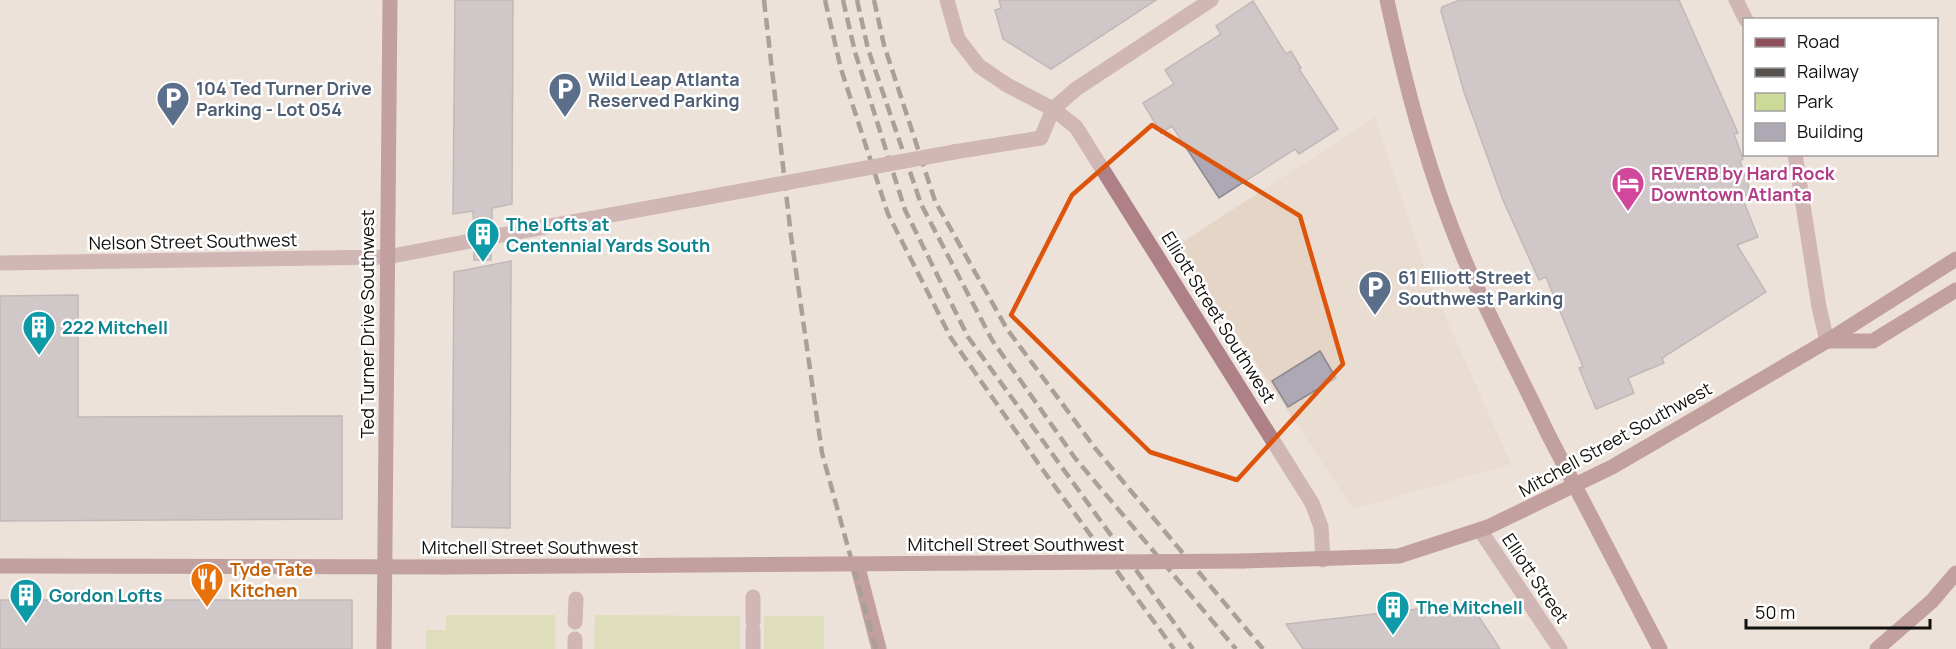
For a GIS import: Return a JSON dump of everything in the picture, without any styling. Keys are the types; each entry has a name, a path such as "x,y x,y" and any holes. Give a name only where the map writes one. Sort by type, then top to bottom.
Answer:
{"main road":[{"name":"Ted Turner Drive Southwest","path":"384,649 390,0"},
{"path":"1387,0 1409,99 1437,188 1469,269 1548,434 1660,649"},
{"name":"Mitchell Street Southwest","path":"0,566 384,568 1323,561 1400,556 1480,530 1611,467 1827,341 1956,259"},
{"path":"1827,341 1873,341 1956,290"},
{"path":"857,564 879,649"},
{"path":"1876,649 1925,608 1956,573"}],"street":[{"path":"947,0 958,39 966,53 1007,85 1053,109 1076,89 1211,0"},
{"path":"1736,0 1745,18"},
{"name":"Nelson Street Southwest","path":"0,263 387,257 954,152 1041,138 1053,109"},
{"name":"Elliott Street Southwest","path":"1053,109 1076,127 1306,493 1321,527 1323,561"},
{"path":"1796,156 1819,307 1827,341"},
{"name":"Elliott Street","path":"1480,530 1560,649"},
{"path":"753,597 753,649"},
{"path":"575,621 576,599"}],"highlighted area":[{"path":"1152,125 1300,216 1343,364 1237,480 1150,452 1011,315 1072,195"}],"shaded area":[{"name":"61 Elliott Street Southwest Parking","path":"1375,117 1429,280 1511,464 1353,509 1178,245"}],"green space":[{"path":"446,615 555,615 555,649 426,649 426,630 446,630"},
{"path":"595,615 740,616 740,649 594,649"},
{"path":"764,616 824,616 824,649 764,649"}],"building":[{"path":"455,0 513,0 512,204 492,208 492,227 474,230 473,211 453,214"},
{"path":"999,0 1156,0 1051,69 1003,39 995,10 1001,8"},
{"name":"REVERB by Hard Rock Downtown Atlanta","path":"1460,0 1679,0 1738,133 1734,134 1751,193 1742,197 1758,237 1737,245 1766,292 1662,358 1664,363 1628,378 1634,393 1596,409 1579,368 1583,367 1546,277 1539,280 1503,200 1464,92 1441,11 1442,7"},
{"path":"1253,1 1286,54 1291,51 1301,68 1299,69 1338,129 1299,154 1295,149 1219,198 1172,126 1161,133 1143,103 1174,84 1165,70 1221,34 1216,26"},
{"path":"491,247 491,260 474,260 474,250"},
{"path":"511,261 510,528 452,527 454,272"},
{"name":"222 Mitchell","path":"78,295 78,417 342,416 342,519 0,521 0,296"},
{"path":"1320,351 1336,378 1288,407 1272,381"},
{"path":"0,600 352,600 352,649 0,649"},
{"name":"The Mitchell","path":"1470,603 1500,649 1303,649 1286,624"}],"railway":[{"path":"764,0 791,236 822,453 876,649"},
{"path":"825,0 841,69 888,214 951,338 1040,466 1174,649"},
{"path":"843,0 855,52 905,210 968,337 1193,649"},
{"path":"857,0 868,49 921,204 992,340 1075,458 1236,649"},
{"path":"874,0 884,45 935,201 1007,329 1095,448 1263,649"}],"place":[{"name":"Wild Leap Atlanta Reserved Parking","path":"565,118"},
{"name":"104 Ted Turner Drive Parking - Lot 054","path":"173,127"},
{"name":"REVERB by Hard Rock Downtown Atlanta","path":"1628,212"},
{"name":"The Lofts at Centennial Yards South","path":"483,263"},
{"name":"61 Elliott Street Southwest Parking","path":"1375,316"},
{"name":"222 Mitchell","path":"39,356"},
{"name":"Tyde Tate Kitchen","path":"207,608"},
{"name":"Gordon Lofts","path":"26,624"},
{"name":"The Mitchell","path":"1393,636"}]}
